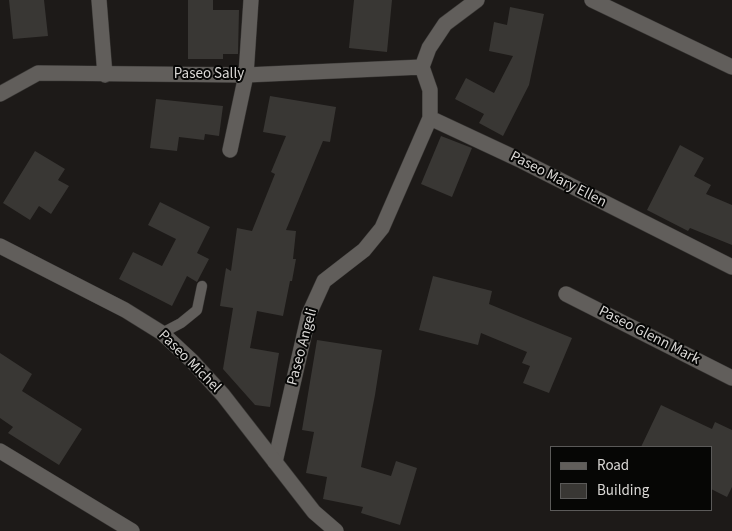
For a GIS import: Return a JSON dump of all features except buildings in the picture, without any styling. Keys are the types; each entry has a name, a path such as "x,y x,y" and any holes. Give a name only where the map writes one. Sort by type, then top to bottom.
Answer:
{"street":[{"path":"99,0 105,75"},
{"path":"230,150 246,76 252,0"},
{"path":"430,118 430,90 422,67 429,48 445,24 477,0"},
{"path":"592,0 732,67"},
{"name":"Paseo Sally","path":"0,92 38,73 246,76 422,67"},
{"name":"Paseo Mary Ellen","path":"430,118 522,161 732,267"},
{"name":"Paseo Angeli","path":"275,462 309,314 324,281 364,250 382,228 430,118"},
{"name":"Paseo Michel","path":"0,246 100,296 162,333 192,361 223,395 314,512 336,531"},
{"name":"Paseo Glenn Mark","path":"566,294 732,378"},
{"path":"0,451 132,531"}],"lane":[{"path":"162,333 181,323 197,310 202,286"}]}
